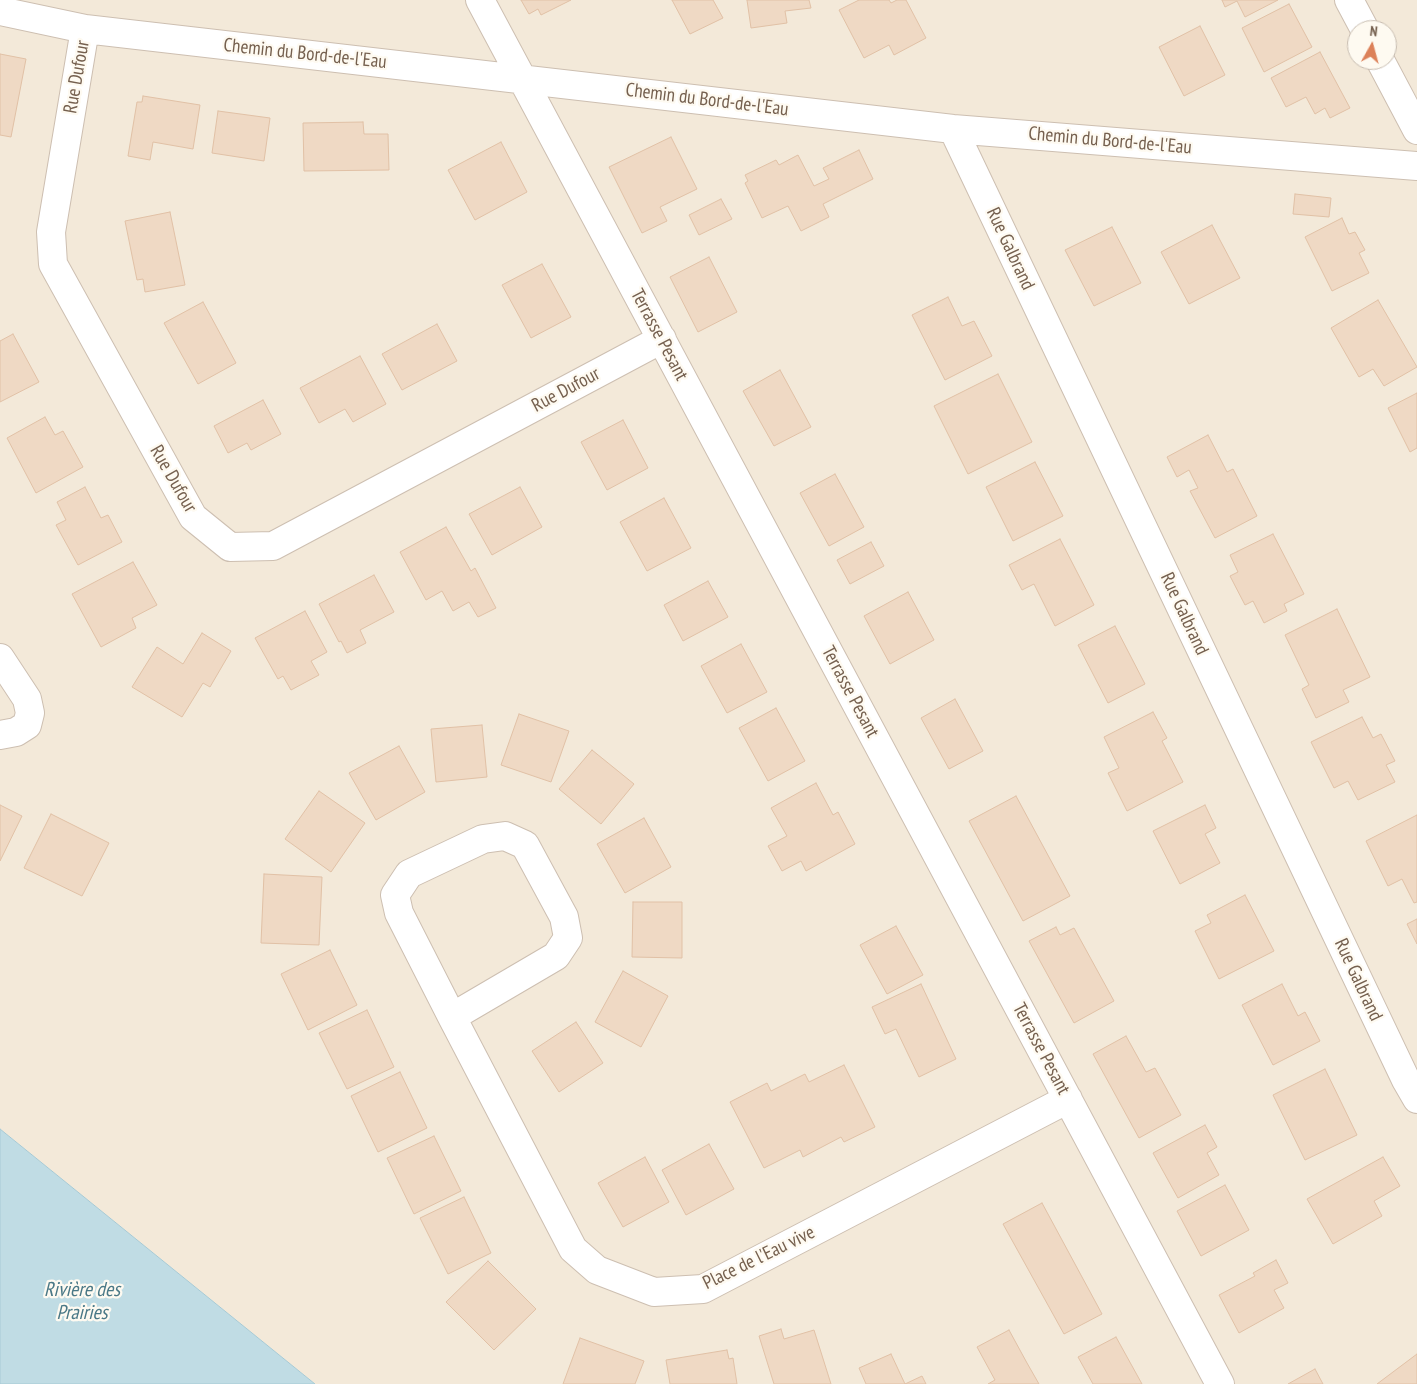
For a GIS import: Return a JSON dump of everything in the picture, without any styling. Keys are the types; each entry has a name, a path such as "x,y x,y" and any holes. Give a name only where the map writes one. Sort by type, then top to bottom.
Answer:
{"street":[{"name":"Terrasse Pesant","path":"480,0 1220,1384"},
{"path":"1349,0 1360,20"},
{"name":"Chemin du Bord-de-l'Eau","path":"0,10 85,29 954,129 1417,166"},
{"name":"Rue Dufour","path":"85,29 51,232 53,264 193,517 230,547 273,546 662,339"},
{"path":"1385,70 1417,130"},
{"name":"Rue Galbrand","path":"954,129 1397,1062 1417,1099"},
{"path":"0,658 27,699 30,713 28,725 16,732 0,735"},
{"name":"Place de l'Eau vive","path":"452,1017 556,956 568,938 564,917 525,845 505,836 483,840 409,874 395,895 399,913 452,1017 573,1249 597,1270 654,1292 703,1289 1068,1100"}],"shaded area":[{"path":"0,0 1417,0 1417,1384 315,1384 0,1129"}],"water":[{"name":"Rivière des Prairies","path":"0,1129 315,1384 0,1384"}],"building":[{"path":"521,0 571,0 541,15 538,9 529,14"},
{"path":"672,0 713,0 723,18 690,34"},
{"path":"747,0 809,0 811,8 785,11 787,23 751,28"},
{"path":"859,0 889,0 891,3 897,0 906,0 926,38 894,55 889,45 864,58 839,10"},
{"path":"1222,0 1278,0 1245,17 1237,1 1225,7"},
{"path":"1289,4 1312,47 1264,72 1242,28"},
{"path":"1200,26 1225,75 1184,96 1159,47"},
{"path":"1320,52 1350,108 1330,118 1325,108 1315,114 1306,97 1286,107 1271,78"},
{"path":"0,54 26,59 11,137 0,135"},
{"path":"143,96 200,105 193,149 153,142 150,160 128,156 137,102 142,102"},
{"path":"218,111 270,118 264,161 212,153"},
{"path":"363,122 364,134 388,134 389,170 304,171 303,123"},
{"path":"671,137 697,189 660,207 667,221 642,233 609,167"},
{"path":"501,142 527,192 475,220 448,170"},
{"path":"859,150 873,179 823,204 829,217 801,231 788,206 762,218 745,183 748,181 745,175 776,160 779,165 798,155 814,186 829,179 823,168"},
{"path":"1295,194 1331,198 1329,217 1293,214"},
{"path":"721,199 732,219 699,235 689,215"},
{"path":"170,212 185,285 145,292 143,279 137,280 125,221"},
{"path":"1342,218 1349,234 1355,232 1365,250 1359,253 1369,273 1332,291 1305,237"},
{"path":"1212,225 1240,278 1189,304 1161,252"},
{"path":"1112,227 1141,283 1094,306 1065,250"},
{"path":"709,257 737,312 698,332 670,277"},
{"path":"542,264 571,317 531,338 502,285"},
{"path":"948,297 962,326 974,321 992,356 945,380 912,315"},
{"path":"1378,300 1417,367 1384,386 1373,369 1359,377 1331,328"},
{"path":"203,302 236,363 198,384 164,323"},
{"path":"437,324 457,361 402,390 382,354"},
{"path":"13,334 39,382 0,402 0,341"},
{"path":"360,356 386,404 353,422 345,409 319,423 300,388"},
{"path":"780,370 811,427 774,446 743,391"},
{"path":"998,374 1032,442 968,474 934,406"},
{"path":"1417,393 1417,448 1410,452 1388,408"},
{"path":"263,400 281,434 251,450 247,443 228,453 214,426"},
{"path":"45,417 55,435 63,431 83,467 36,493 7,438"},
{"path":"623,420 648,468 607,490 581,442"},
{"path":"1208,435 1227,472 1233,469 1257,516 1215,538 1190,491 1198,488 1189,470 1177,477 1167,457"},
{"path":"1035,462 1063,516 1013,541 986,487"},
{"path":"835,474 864,527 829,546 800,493"},
{"path":"85,487 101,518 108,515 122,542 78,565 56,525 66,520 57,502"},
{"path":"520,487 542,527 492,555 469,514"},
{"path":"664,498 691,548 647,571 620,522"},
{"path":"446,527 471,571 475,568 496,608 478,617 469,602 453,611 442,591 426,600 400,552"},
{"path":"1273,534 1304,594 1284,604 1287,611 1264,623 1253,601 1245,605 1230,576 1238,572 1230,555"},
{"path":"1060,539 1094,605 1055,626 1034,584 1022,590 1009,565"},
{"path":"871,542 884,566 850,584 837,560"},
{"path":"133,562 157,605 132,618 136,628 101,647 72,594"},
{"path":"374,575 394,612 360,630 366,643 347,653 319,604"},
{"path":"708,581 728,617 683,641 664,605"},
{"path":"908,592 934,640 890,664 864,616"},
{"path":"1337,609 1370,677 1343,690 1349,702 1316,718 1302,689 1309,685 1285,635"},
{"path":"305,611 327,652 311,661 319,675 291,690 283,676 278,679 255,638"},
{"path":"1115,626 1145,684 1108,703 1078,645"},
{"path":"202,633 231,651 210,687 203,683 182,717 132,687 157,647 183,664"},
{"path":"741,644 767,692 727,713 701,666"},
{"path":"955,699 983,751 949,769 921,718"},
{"path":"776,708 805,761 768,781 739,728"},
{"path":"1153,712 1167,738 1162,741 1183,782 1127,811 1108,773 1119,768 1104,737"},
{"path":"519,714 569,731 551,782 501,765"},
{"path":"1362,717 1373,738 1381,734 1395,761 1386,765 1395,782 1358,800 1348,781 1334,788 1311,742"},
{"path":"482,725 487,777 436,782 431,729"},
{"path":"399,746 425,792 376,820 349,773"},
{"path":"592,750 634,784 601,824 559,789"},
{"path":"816,783 833,815 838,812 855,844 806,871 801,861 782,871 768,846 787,836 771,808"},
{"path":"319,791 365,823 331,872 285,839"},
{"path":"1016,796 1070,896 1023,921 969,821"},
{"path":"0,805 22,816 0,861"},
{"path":"1205,805 1216,828 1205,834 1220,863 1180,884 1153,831"},
{"path":"51,814 109,843 82,896 24,868"},
{"path":"1417,815 1417,902 1414,903 1402,879 1388,886 1366,841"},
{"path":"644,818 671,867 625,893 597,844"},
{"path":"264,874 322,877 319,945 261,943"},
{"path":"1245,895 1274,951 1219,979 1195,931 1211,923 1207,915"},
{"path":"633,902 682,902 682,958 632,957"},
{"path":"1417,919 1417,944 1407,924"},
{"path":"896,926 923,975 887,994 860,945"},
{"path":"1056,927 1060,935 1074,928 1114,1001 1074,1023 1029,941"},
{"path":"330,950 357,1005 308,1030 281,974"},
{"path":"623,971 668,996 641,1047 595,1022"},
{"path":"921,984 956,1059 919,1077 896,1029 885,1034 872,1007"},
{"path":"1282,984 1298,1016 1305,1012 1320,1041 1273,1065 1242,1005"},
{"path":"367,1010 394,1067 347,1089 319,1033"},
{"path":"576,1022 603,1063 559,1092 532,1051"},
{"path":"1126,1036 1146,1072 1155,1068 1181,1115 1139,1138 1093,1054"},
{"path":"844,1065 875,1127 844,1142 841,1137 803,1157 800,1150 764,1168 730,1102 767,1083 771,1091 805,1074 809,1082"},
{"path":"1325,1069 1357,1135 1305,1160 1273,1095"},
{"path":"400,1072 427,1128 378,1152 351,1096"},
{"path":"1205,1125 1217,1147 1207,1153 1219,1175 1178,1198 1153,1153"},
{"path":"434,1136 461,1191 414,1214 387,1158"},
{"path":"709,1144 734,1189 686,1215 662,1170"},
{"path":"645,1157 669,1202 623,1227 598,1183"},
{"path":"1383,1157 1400,1186 1374,1201 1382,1216 1333,1244 1307,1199"},
{"path":"1225,1185 1249,1230 1201,1256 1177,1211"},
{"path":"464,1197 491,1253 448,1274 420,1218"},
{"path":"1042,1203 1102,1314 1064,1334 1003,1224"},
{"path":"1276,1260 1288,1283 1274,1290 1284,1308 1239,1333 1219,1295 1255,1276 1253,1273"},
{"path":"488,1261 536,1309 494,1350 446,1302"},
{"path":"781,1329 784,1339 814,1330 831,1384 774,1384 759,1336"},
{"path":"1009,1330 1039,1384 988,1384 995,1380 977,1347"},
{"path":"1116,1337 1142,1384 1093,1384 1078,1357"},
{"path":"580,1338 644,1361 635,1384 563,1384"},
{"path":"727,1350 729,1359 733,1358 737,1384 670,1384 666,1360"},
{"path":"891,1354 905,1384 866,1384 859,1368"},
{"path":"1417,1354 1417,1384 1377,1384"},
{"path":"1315,1369 1323,1384 1288,1384"},
{"path":"922,1376 926,1384 905,1384"}]}
